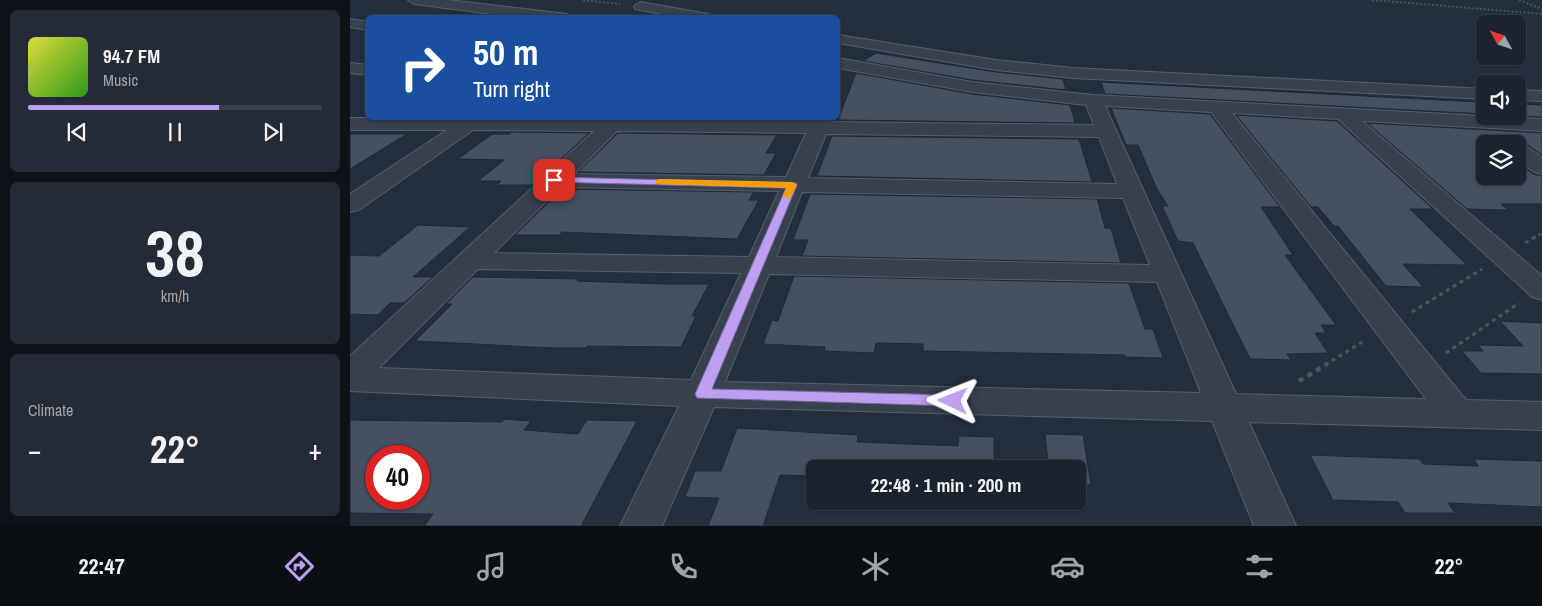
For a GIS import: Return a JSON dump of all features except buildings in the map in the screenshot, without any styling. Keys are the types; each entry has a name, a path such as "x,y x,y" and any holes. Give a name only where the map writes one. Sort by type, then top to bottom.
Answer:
{"street":[{"path":"414,0 526,15"},
{"path":"642,6 692,15"},
{"path":"350,29 360,25"},
{"path":"840,39 996,65 1073,73 1476,94"},
{"path":"350,68 365,70"},
{"path":"840,69 972,87 1093,100 1542,125"},
{"path":"1526,95 1542,96"},
{"path":"1093,100 1276,526"},
{"path":"1218,107 1456,414"},
{"path":"350,116 365,108"},
{"path":"1344,115 1541,290"},
{"path":"350,124 473,121 821,122 1106,131"},
{"path":"350,205 473,121"},
{"path":"350,378 616,121"},
{"path":"641,526 702,394 821,122"},
{"path":"1474,122 1494,135"},
{"path":"1526,156 1542,167"},
{"path":"554,180 1133,191"},
{"path":"470,261 1168,274"},
{"path":"350,378 702,394 1542,416"}],"path":[{"path":"583,0 642,6"},
{"path":"1372,0 1542,14"},
{"path":"1519,0 1542,9"},
{"path":"1422,370 1541,290"}],"slow traffic":[{"path":"660,182 792,185 788,195"}],"route":[{"path":"554,180 792,185 702,394 953,401"}]}
